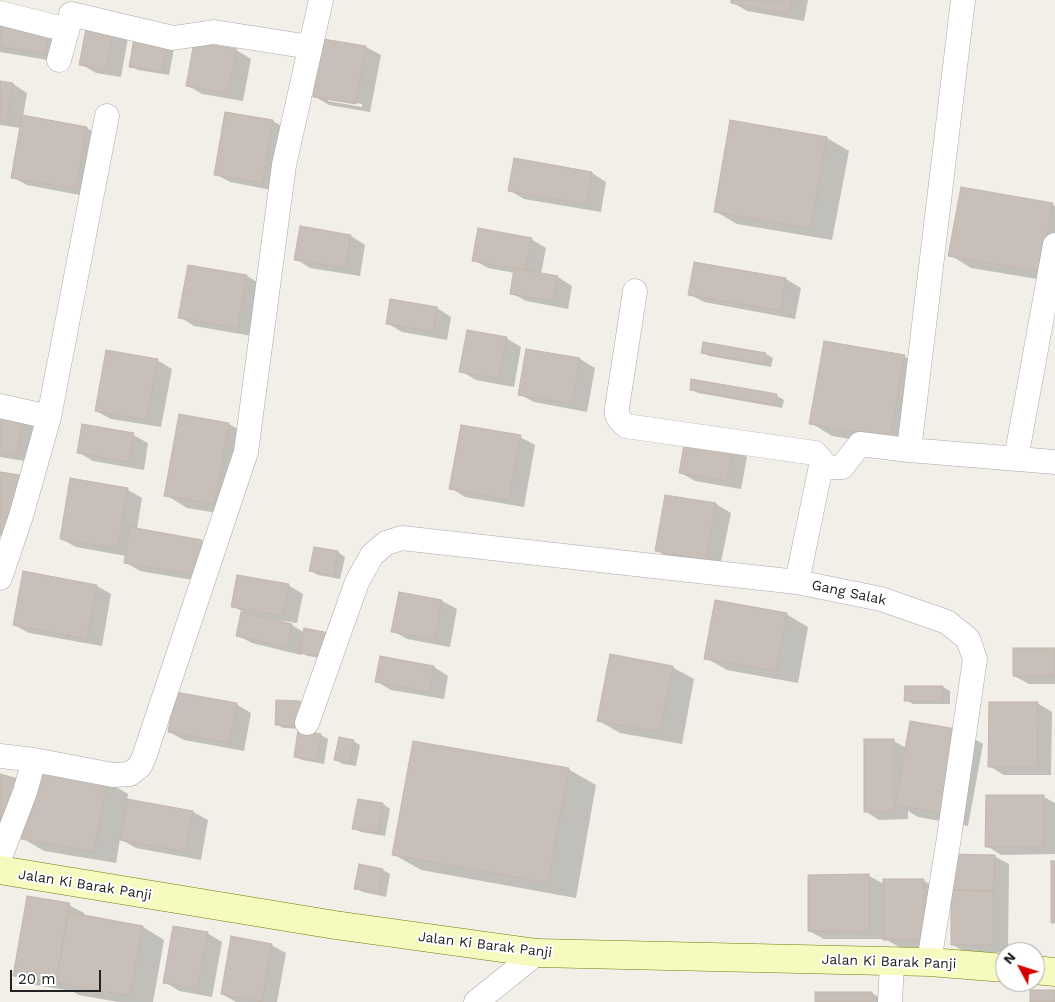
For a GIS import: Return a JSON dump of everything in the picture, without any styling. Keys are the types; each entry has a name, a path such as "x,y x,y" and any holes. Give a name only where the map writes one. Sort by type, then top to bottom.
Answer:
{"street":[{"path":"0,756 34,760 113,775 130,774 140,766 246,452 284,165 321,0"},
{"path":"908,450 963,0"},
{"path":"0,13 71,15 173,38 214,32 310,47"},
{"path":"58,60 71,15"},
{"path":"0,578 21,516 49,417 107,116"},
{"path":"1016,459 1055,245"},
{"path":"635,291 617,408 617,415 626,426 815,453 822,461 821,468 842,467 860,444 908,450 1055,462"},
{"path":"0,406 49,417"},
{"name":"Gang Salak","path":"821,468 797,582 881,598 947,622 968,639 975,659 950,834 929,962"},
{"path":"307,723 357,582 372,555 386,543 402,538 797,582"},
{"path":"0,857 25,792 34,760"},
{"name":"Jalan Ki Barak Panji","path":"0,870 325,923 537,953 929,962 995,967"},
{"path":"476,1002 537,953"},
{"path":"890,1002 892,962"}],"building":[{"path":"731,0 792,0 789,14 731,3"},
{"path":"0,23 50,31 45,54 0,47"},
{"path":"87,23 114,28 106,70 79,65"},
{"path":"134,38 167,44 162,72 129,67"},
{"path":"323,39 366,46 356,104 313,97"},
{"path":"194,42 237,49 228,94 186,86"},
{"path":"0,81 13,83 7,121 0,120"},
{"path":"225,112 273,120 263,183 214,175"},
{"path":"22,115 87,127 76,189 11,178"},
{"path":"730,120 827,137 811,229 714,212"},
{"path":"514,158 592,172 587,205 508,191"},
{"path":"961,187 1053,203 1040,272 948,256"},
{"path":"300,226 351,235 345,268 294,260"},
{"path":"478,228 532,238 526,270 472,261"},
{"path":"694,262 786,278 781,311 688,295"},
{"path":"188,265 247,275 238,328 178,318"},
{"path":"514,268 558,276 553,301 510,294"},
{"path":"390,299 437,307 433,332 386,324"},
{"path":"467,330 507,337 499,379 459,372"},
{"path":"824,341 905,355 890,438 809,424"},
{"path":"703,342 766,353 764,364 701,353"},
{"path":"526,349 580,358 572,404 518,395"},
{"path":"106,350 158,359 147,420 95,411"},
{"path":"691,379 777,394 775,405 690,390"},
{"path":"0,413 23,417 17,455 0,452"},
{"path":"179,414 229,423 215,504 164,496"},
{"path":"82,424 134,433 129,462 77,453"},
{"path":"461,425 521,435 509,500 449,489"},
{"path":"685,439 733,447 727,481 679,473"},
{"path":"0,472 20,475 9,537 0,535"},
{"path":"70,478 128,488 117,549 60,539"},
{"path":"665,495 716,503 706,560 655,551"},
{"path":"130,527 202,540 195,575 124,563"},
{"path":"314,547 338,551 334,576 309,571"},
{"path":"23,571 97,585 87,639 13,625"},
{"path":"237,575 289,584 283,616 231,607"},
{"path":"399,592 442,600 435,639 391,632"},
{"path":"715,600 787,613 776,671 704,659"},
{"path":"241,612 292,624 287,647 236,636"},
{"path":"304,628 329,633 324,657 299,653"},
{"path":"1013,648 1055,648 1055,676 1013,676"},
{"path":"610,654 673,666 660,732 597,721"},
{"path":"380,656 434,666 429,692 375,682"},
{"path":"905,686 943,686 943,701 904,701"},
{"path":"175,692 237,703 230,743 168,732"},
{"path":"276,700 300,701 299,726 275,725"},
{"path":"989,702 1038,702 1037,767 988,767"},
{"path":"910,721 962,730 946,814 895,805"},
{"path":"298,730 321,734 317,761 294,757"},
{"path":"339,737 354,740 349,763 334,760"},
{"path":"864,739 894,739 894,812 864,812"},
{"path":"413,741 569,768 548,883 392,855"},
{"path":"34,767 107,780 94,852 21,839"},
{"path":"0,774 18,779 0,833"},
{"path":"986,795 1044,795 1044,847 985,847"},
{"path":"127,799 193,811 186,852 120,840"},
{"path":"358,799 383,803 378,833 352,829"},
{"path":"947,854 995,855 994,891 947,890"},
{"path":"1051,861 1055,861 1055,923 1051,923"},
{"path":"359,864 383,869 379,893 354,889"},
{"path":"869,874 869,932 808,931 808,875"},
{"path":"883,879 924,879 924,940 883,940"},
{"path":"951,890 994,891 994,945 951,945"},
{"path":"27,896 70,903 56,983 13,976"},
{"path":"68,912 143,926 130,996 56,983"},
{"path":"173,926 208,932 197,989 163,983"},
{"path":"231,936 272,944 262,1002 221,994"},
{"path":"1055,990 1055,1002 1030,1002 1030,992"},
{"path":"815,992 872,992 872,1002 815,1002"}]}
